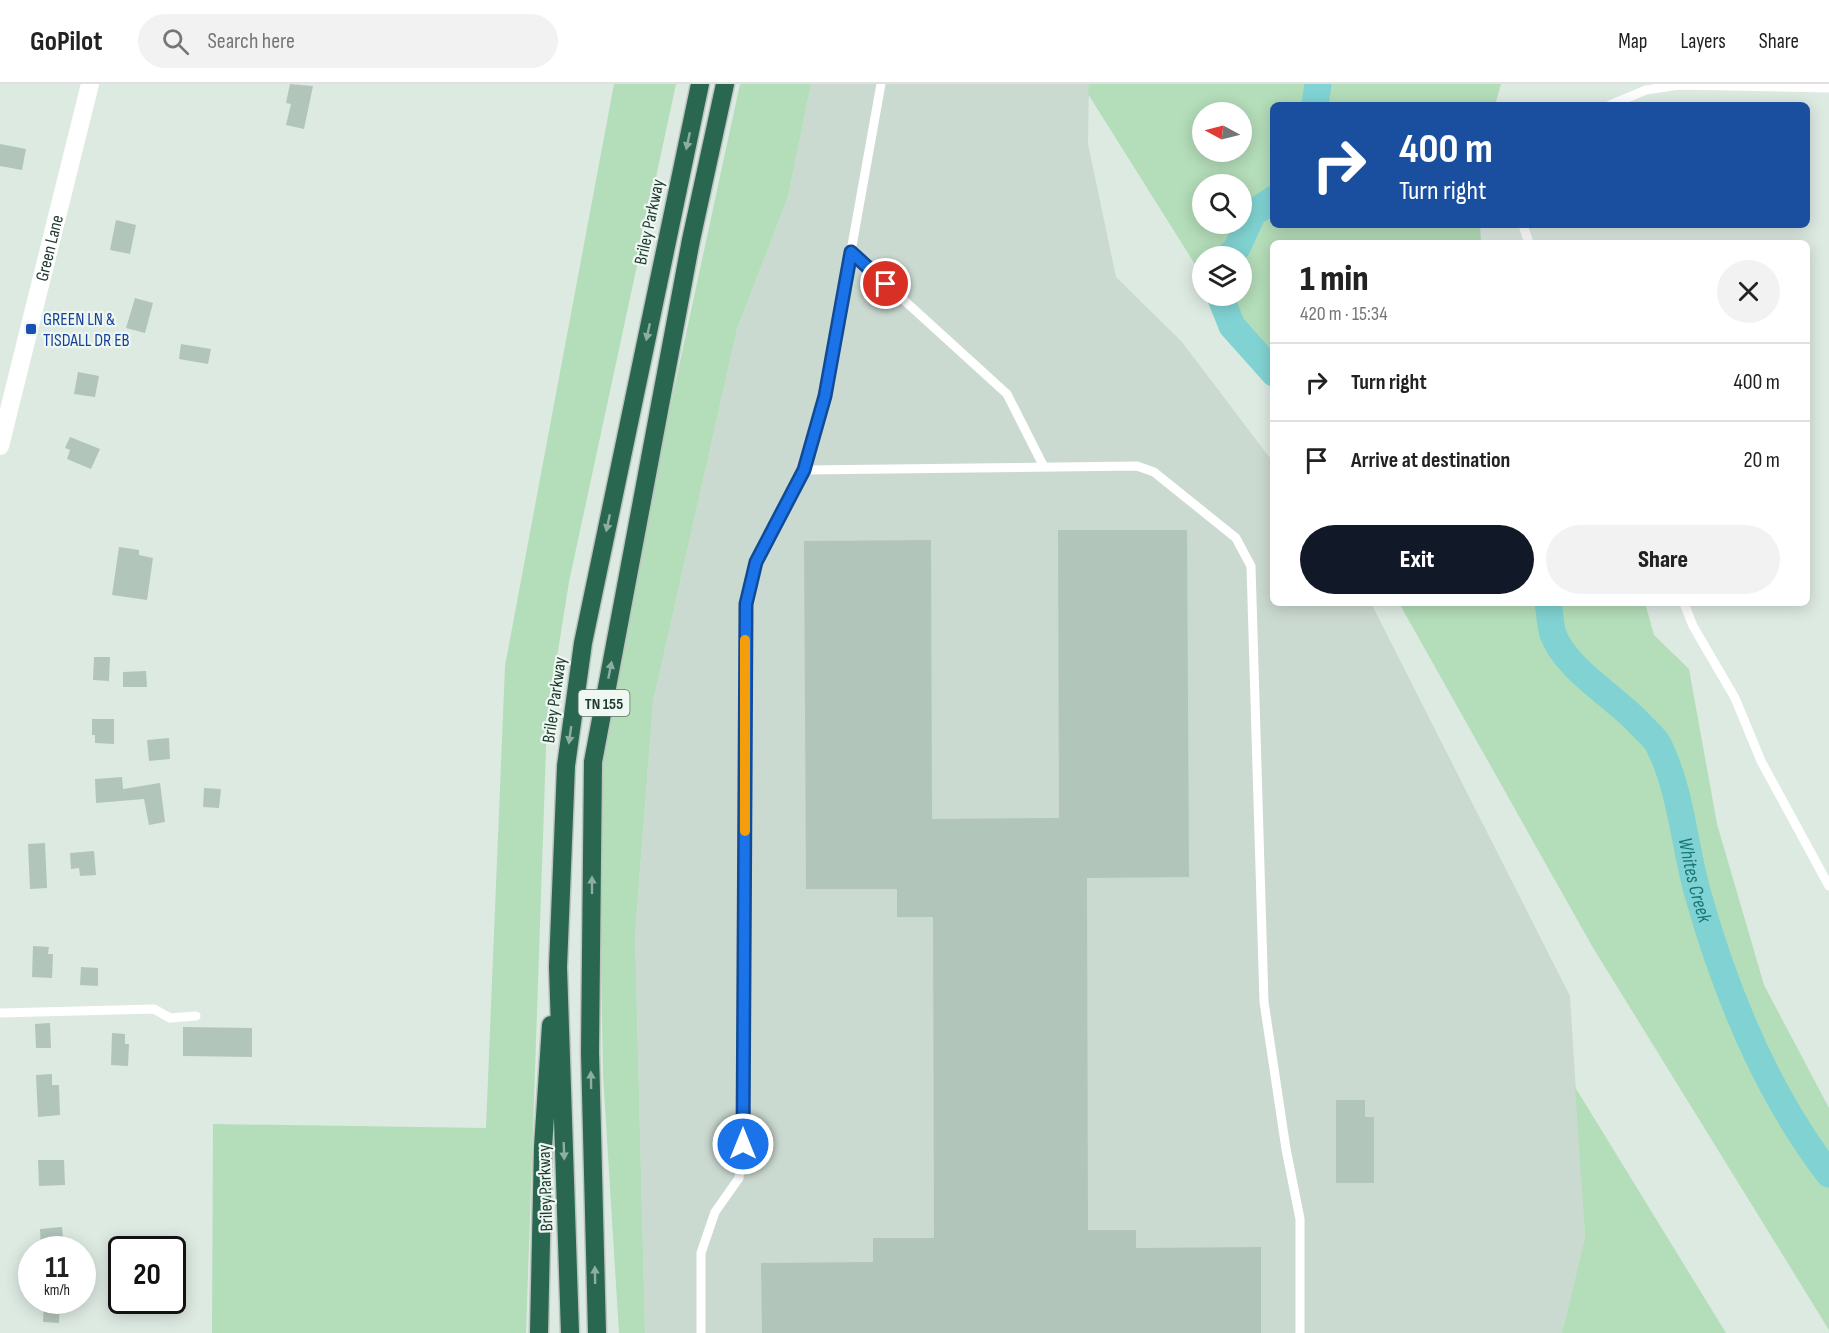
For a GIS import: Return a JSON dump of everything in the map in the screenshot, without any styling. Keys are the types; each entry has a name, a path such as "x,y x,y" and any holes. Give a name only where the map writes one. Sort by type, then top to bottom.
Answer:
{"highway":[{"name":"Briley Parkway","path":"570,1333 558,967 566,766 583,643 700,84"},
{"name":"TN 155","path":"597,1333 590,1052 593,762 691,240 725,84"},
{"path":"539,1333 548,1056 558,967"}],"street":[{"name":"Green Lane","path":"0,446 3,420 90,84"}],"lane":[{"path":"700,1333 701,1254 715,1212 739,1178 743,1144 746,604 756,562 804,470 825,396 881,84"},
{"path":"1617,102 1646,90 1679,85 1829,88"},
{"path":"851,252 1007,394 1044,467"},
{"path":"804,470 1137,466 1154,472 1236,538 1251,566 1264,1002 1286,1149 1300,1219 1300,1333"},
{"path":"1685,606 1693,626 1734,698 1766,770 1829,886"},
{"path":"0,1013 154,1009 170,1018 196,1016"}],"shaded area":[{"path":"811,84 1089,84 1088,144 1116,277 1182,342 1270,458 1270,606 1373,606 1570,996 1585,1237 1562,1333 645,1333 635,935 653,702 737,329 788,197"}],"green space":[{"path":"614,84 676,84 569,582 547,720 526,1333 212,1333 213,1124 486,1128 505,666"},
{"path":"740,84 811,84 788,197 737,329 653,702 635,935 645,1333 619,1333 603,1074 599,858 603,764 624,621"},
{"path":"1089,84 1501,84 1496,102 1270,102 1270,228 1480,228 1481,240 1270,240 1270,385 1220,306 1252,306 1252,246 1192,246 1192,259 1088,94"},
{"path":"1401,606 1646,606 1654,635 1689,669 1717,824 1764,985 1829,1108 1829,1330 1592,946"},
{"path":"1575,1087 1726,1333 1562,1333 1585,1237"}],"building":[{"path":"290,84 313,86 304,129 286,125 291,104 286,103"},
{"path":"0,144 26,149 22,170 0,166"},
{"path":"116,220 136,225 130,254 110,250"},
{"path":"135,298 153,303 145,333 126,328"},
{"path":"181,344 211,349 208,364 179,359"},
{"path":"78,372 99,376 95,397 74,394"},
{"path":"70,437 100,449 91,469 67,459 70,450 65,448"},
{"path":"1058,530 1187,530 1189,877 1087,878 1088,1230 1136,1230 1136,1248 1261,1247 1261,1333 762,1333 761,1263 873,1262 873,1238 934,1238 933,917 897,917 897,889 806,889 804,541 931,540 932,819 1059,818"},
{"path":"119,547 139,550 139,555 153,558 147,600 112,595"},
{"path":"94,657 110,657 109,681 93,680"},
{"path":"146,671 147,687 123,687 123,672"},
{"path":"92,719 114,719 114,744 95,743 95,735 92,735"},
{"path":"169,738 170,759 149,761 147,740"},
{"path":"122,777 123,789 160,783 165,822 149,825 144,799 96,803 95,779"},
{"path":"204,788 221,789 219,808 203,807"},
{"path":"45,843 47,888 30,889 28,844"},
{"path":"94,851 96,875 80,876 79,868 71,869 70,853"},
{"path":"33,946 49,947 48,954 53,954 52,978 32,977"},
{"path":"81,967 98,968 98,986 80,985"},
{"path":"50,1023 51,1048 36,1048 35,1024"},
{"path":"183,1027 252,1028 252,1057 183,1056"},
{"path":"112,1033 125,1034 125,1044 129,1044 128,1066 111,1065"},
{"path":"52,1074 52,1085 59,1085 60,1115 38,1117 36,1075"},
{"path":"1336,1100 1365,1100 1365,1117 1374,1117 1374,1183 1336,1183"},
{"path":"38,1160 64,1160 65,1185 39,1186"},
{"path":"62,1227 63,1236 40,1236 40,1229"},
{"path":"43,1314 59,1314 59,1323 43,1322"}],"waterway":[{"name":"Whites Creek","path":"1315,102 1318,84"},
{"name":"Whites Creek","path":"1238,246 1253,213 1270,202"},
{"name":"Whites Creek","path":"1224,306 1232,326 1270,369"},
{"name":"Whites Creek","path":"1548,606 1553,634 1568,658 1628,712 1659,746 1677,799 1697,891 1734,1003 1766,1074 1785,1109 1829,1174"}],"slow traffic":[{"path":"745,640 745,831"}],"place":[{"name":"GREEN LN & TISDALL DR EB","path":"31,329"}],"route":[{"path":"743,1144 746,604 756,562 804,470 825,396 851,252 886,284"}]}
